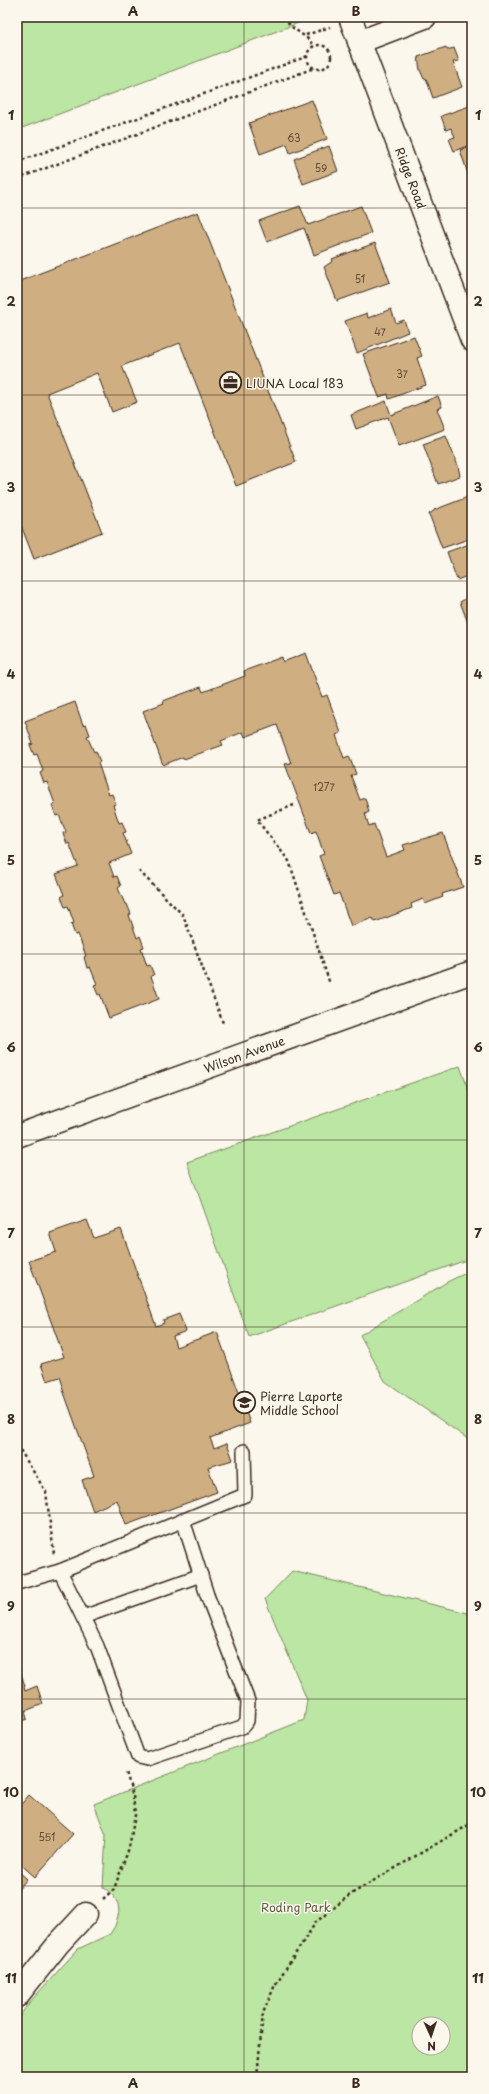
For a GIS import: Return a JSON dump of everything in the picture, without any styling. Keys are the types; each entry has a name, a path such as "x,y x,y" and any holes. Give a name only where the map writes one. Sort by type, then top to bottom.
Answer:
{"street":[{"name":"Ridge Road","path":"350,17 472,340"},
{"path":"359,42 425,17"},
{"name":"Wilson Avenue","path":"17,1136 472,972"},
{"path":"17,1996 59,1942 86,1914"}],"lane":[{"path":"17,1583 60,1571 245,1495 244,1451"},
{"path":"60,1571 97,1646 138,1757 147,1759 242,1727 248,1720 248,1701 201,1576 183,1520"},
{"path":"83,1617 201,1576"}],"path":[{"path":"285,17 291,28 310,39 314,47"},
{"path":"314,47 308,56 308,62 314,68"},
{"path":"17,179 314,68 320,69 327,67 331,56 324,47 314,47"},
{"path":"17,162 308,56"},
{"path":"294,805 257,820 289,861 330,984"},
{"path":"139,871 183,915 223,1023"},
{"path":"17,1445 46,1492 54,1556"},
{"path":"86,1914 114,1889 129,1848 135,1815 133,1796 125,1769"},
{"path":"257,2077 263,2013 275,1985 316,1922 351,1894 472,1822"}],"green space":[{"path":"17,17 314,17 17,130"},
{"path":"460,1066 472,1100 472,1258 249,1337 187,1162"},
{"path":"472,1270 472,1442 385,1381 360,1335 447,1282"},
{"name":"Roding Park","path":"292,1571 472,1614 472,2077 17,2077 17,2020 28,2004 78,1949 110,1934 115,1926 119,1912 118,1904 113,1895 103,1887 106,1835 94,1804 304,1720 307,1700 265,1599"}],"building":[{"path":"446,47 447,50 454,48 459,61 453,62 462,87 433,98 426,78 424,79 420,70 418,57"},
{"path":"312,100 327,139 290,153 287,144 260,154 249,123"},
{"path":"472,105 472,144 454,151 449,139 455,137 451,128 446,130 441,116"},
{"path":"472,145 472,186 460,150"},
{"path":"329,146 338,171 303,184 294,159"},
{"path":"300,206 308,225 361,206 371,233 314,255 304,228 267,242 259,221"},
{"name":"LIUNA Local 183","path":"198,212 296,462 236,486 180,343 122,366 137,402 112,412 97,373 47,393 102,532 34,559 17,515 17,282"},
{"path":"375,243 390,282 337,301 324,267 333,261 332,259"},
{"path":"391,309 396,323 404,320 408,332 357,353 345,321 367,313 368,318"},
{"path":"414,336 422,356 417,358 426,385 389,399 388,394 379,397 363,354"},
{"path":"438,396 442,407 437,409 445,429 399,446 388,417 356,429 351,415 386,401 391,415"},
{"path":"446,436 458,466 460,476 438,484 423,444"},
{"path":"468,497 472,507 472,538 442,548 429,514 434,510"},
{"path":"472,543 472,574 457,580 447,552"},
{"path":"472,595 472,627 470,628 460,602"},
{"path":"306,653 322,697 327,695 341,733 336,735 344,758 349,756 356,774 351,776 360,800 365,798 369,812 365,814 369,826 374,824 386,857 405,850 403,845 443,833 463,887 442,894 443,897 425,904 423,899 411,904 412,908 375,922 373,918 351,926 339,893 334,895 319,856 324,854 316,831 311,833 285,764 291,763 277,725 245,737 243,732 221,741 223,745 184,759 183,757 163,765 143,711 164,703 163,701 201,687 203,692 245,676 244,671 282,657 283,662"},
{"path":"75,702 83,725 86,724 90,735 87,736 94,752 96,751 100,762 98,763 109,795 112,794 116,804 113,805 119,823 122,822 126,832 123,833 131,854 109,863 114,877 117,876 121,886 118,888 131,914 129,915 137,938 140,936 144,947 141,948 147,966 150,965 154,975 151,976 159,999 109,1018 100,994 98,995 94,985 97,984 90,967 87,968 84,957 86,956 78,934 75,935 71,924 74,923 68,906 65,907 61,897 64,895 56,874 78,866 69,843 67,844 63,833 66,832 59,815 56,816 52,805 55,804 47,782 44,783 40,773 43,771 37,754 34,755 30,745 33,744 25,721"},
{"path":"87,1220 94,1238 121,1229 156,1326 164,1323 163,1320 179,1314 186,1331 173,1336 176,1347 217,1332 250,1423 210,1438 214,1448 227,1443 233,1460 208,1467 217,1492 126,1525 117,1500 93,1511 82,1480 94,1476 62,1387 60,1377 47,1381 41,1364 64,1357 29,1261 56,1252 50,1233"},
{"path":"18,1664 25,1686 25,1691 37,1686 43,1704 25,1711 27,1719 19,1722 17,1715"},
{"path":"29,1795 73,1834 35,1877 17,1861 17,1809"},
{"path":"17,1870 27,1879 17,1891"}],"place":[{"name":"LIUNA Local 183","path":"230,383"},
{"name":"Pierre Laporte Middle School","path":"244,1403"}]}
